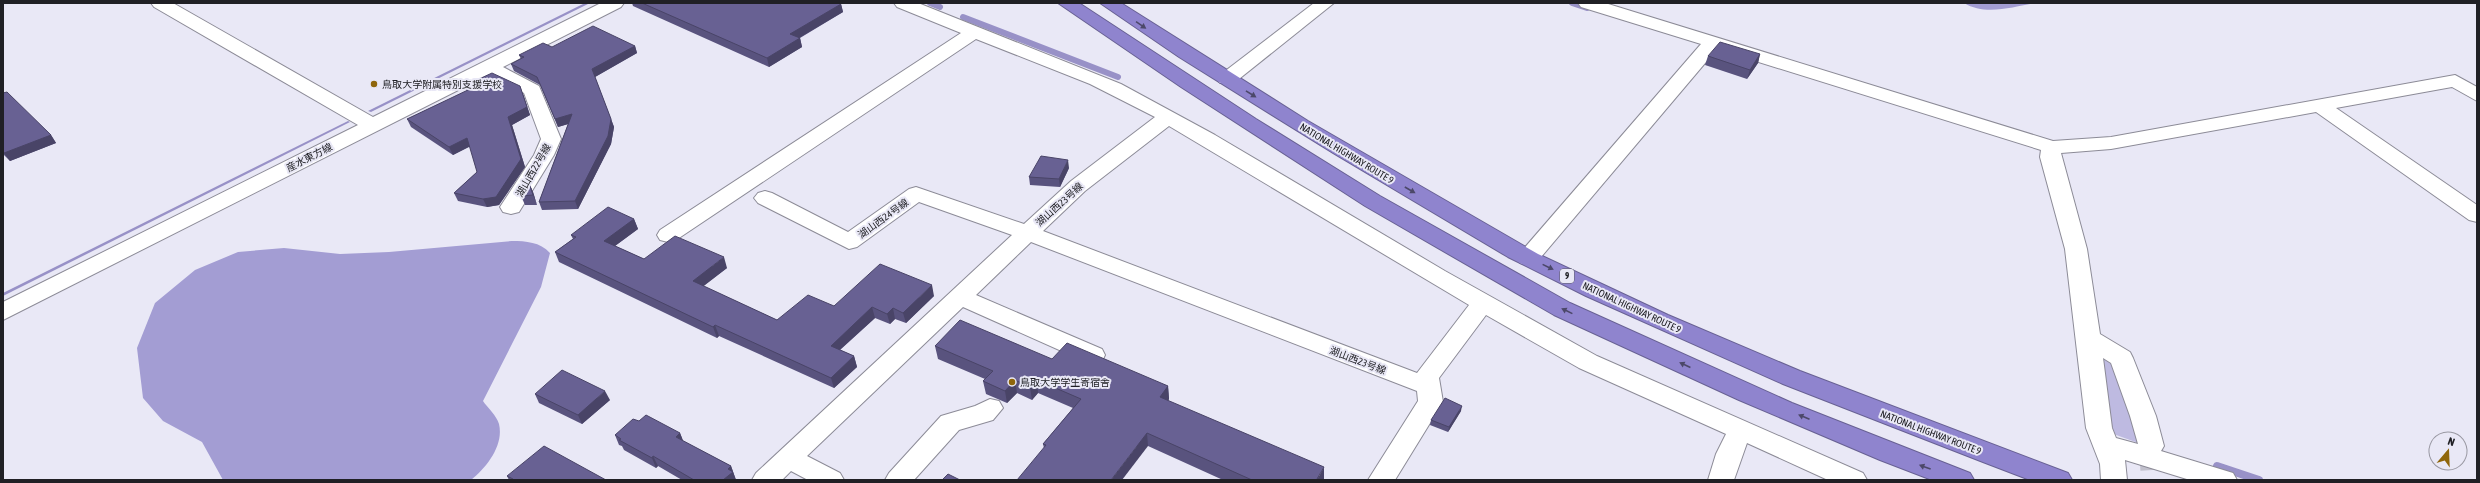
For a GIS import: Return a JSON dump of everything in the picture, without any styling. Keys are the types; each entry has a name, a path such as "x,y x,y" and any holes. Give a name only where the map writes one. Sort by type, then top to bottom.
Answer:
{"highway":[{"path":"1067,3 1281,145 1429,234 1564,310 1742,392 1921,466 1961,480"},
{"name":"NATIONAL HIGHWAY ROUTE 9","path":"1109,3 1203,66 1227,79 1338,149 1528,258 1660,321 1837,396 2059,480"}],"street":[{"path":"160,3 372,125"},
{"name":"産水東方線","path":"3,312 615,3"},
{"path":"903,3 1112,87 1309,197 1421,268 1588,362 1854,480"},
{"path":"1227,79 1325,3"},
{"path":"1587,3 2052,146 2074,147 2111,143 2455,81 2477,95"},
{"path":"668,235 974,32"},
{"path":"1528,258 1713,42"},
{"name":"湖山西22号線","path":"488,67 532,90 551,139 544,155 511,207"},
{"path":"2320,106 2477,215"},
{"name":"湖山西23号線","path":"1168,117 1078,186 1028,233 1422,384 1427,378"},
{"path":"2052,146 2050,157 2076,249 2089,338 2099,428 2113,464 2114,480"},
{"name":"湖山西24号線","path":"765,198 849,242 916,194 1028,233"},
{"path":"765,480 1028,233"},
{"path":"960,297 1100,358"},
{"path":"1381,480 1431,402 1427,378 1483,303"},
{"path":"2089,338 2121,358 2140,408 2151,446"},
{"path":"898,480 950,423 984,413 990,408"},
{"path":"1721,480 1729,454 1741,430"},
{"path":"2106,445 2224,480"},
{"path":"789,458 831,480"}],"shaded area":[{"path":"585,3 590,3 371,112 368,111"},
{"path":"1964,3 2036,3 1990,10 1972,7"},
{"path":"348,121 350,122 3,296 3,293"},
{"path":"512,241 537,244 542,246 550,253 541,287 483,401 498,421 500,432 499,440 493,455 483,469 471,480 223,480 202,442 163,421 143,398 137,348 155,303 195,270 238,252 284,248 340,254 389,252"},
{"path":"2098,350 2113,358 2141,444 2108,432"}],"building":[{"path":"642,3 841,4 790,34 800,38 767,58"},
{"path":"593,26 635,46 592,69 611,119 608,136 575,201 539,202 572,114 555,119 537,77 511,64 524,57 519,55 543,43 552,47"},
{"path":"1720,42 1760,54 1750,70 1708,56"},
{"path":"492,73 520,86 527,107 508,117 521,159 496,197 483,199 454,193 477,172 467,138 449,147 407,119 470,89 464,86"},
{"path":"7,92 51,135 4,153 3,93"},
{"path":"1041,156 1068,160 1059,179 1029,177"},
{"path":"529,183 533,195 521,196"},
{"path":"608,207 634,219 604,241 644,259 675,236 724,257 693,281 777,320 808,295 834,306 880,264 932,285 903,313 893,308 887,314 872,307 831,346 854,356 831,378 715,325 713,327 555,252 576,237 571,235"},
{"path":"960,320 1052,359 1067,343 1168,386 1160,397 1324,467 1317,479 1318,480 1252,480 1147,433 1111,480 1017,480 1046,445 1043,444 1081,399 1037,380 1030,387 1015,380 1005,391 983,381 993,371 935,346"},
{"path":"562,370 605,391 578,415 535,394"},
{"path":"1445,398 1462,406 1449,427 1431,420"},
{"path":"646,415 680,433 676,437 731,466 728,469 733,472 723,480 694,480 653,456 652,458 619,440 621,439 615,435 633,419 639,421"},
{"path":"544,446 606,480 512,480 513,479 507,476"},
{"path":"948,474 960,480 942,480"}],"waterway":[{"path":"930,3 940,7"},
{"path":"1572,3 1587,8"},
{"path":"963,17 1118,77"},
{"path":"2217,466 2259,480"}],"tunnel":[{"path":"2151,446 2153,480"}],"place":[{"name":"鳥取大学附属特別支援学校","path":"374,84"},
{"name":"鳥取大学学生寄宿舎","path":"1012,382"}]}
